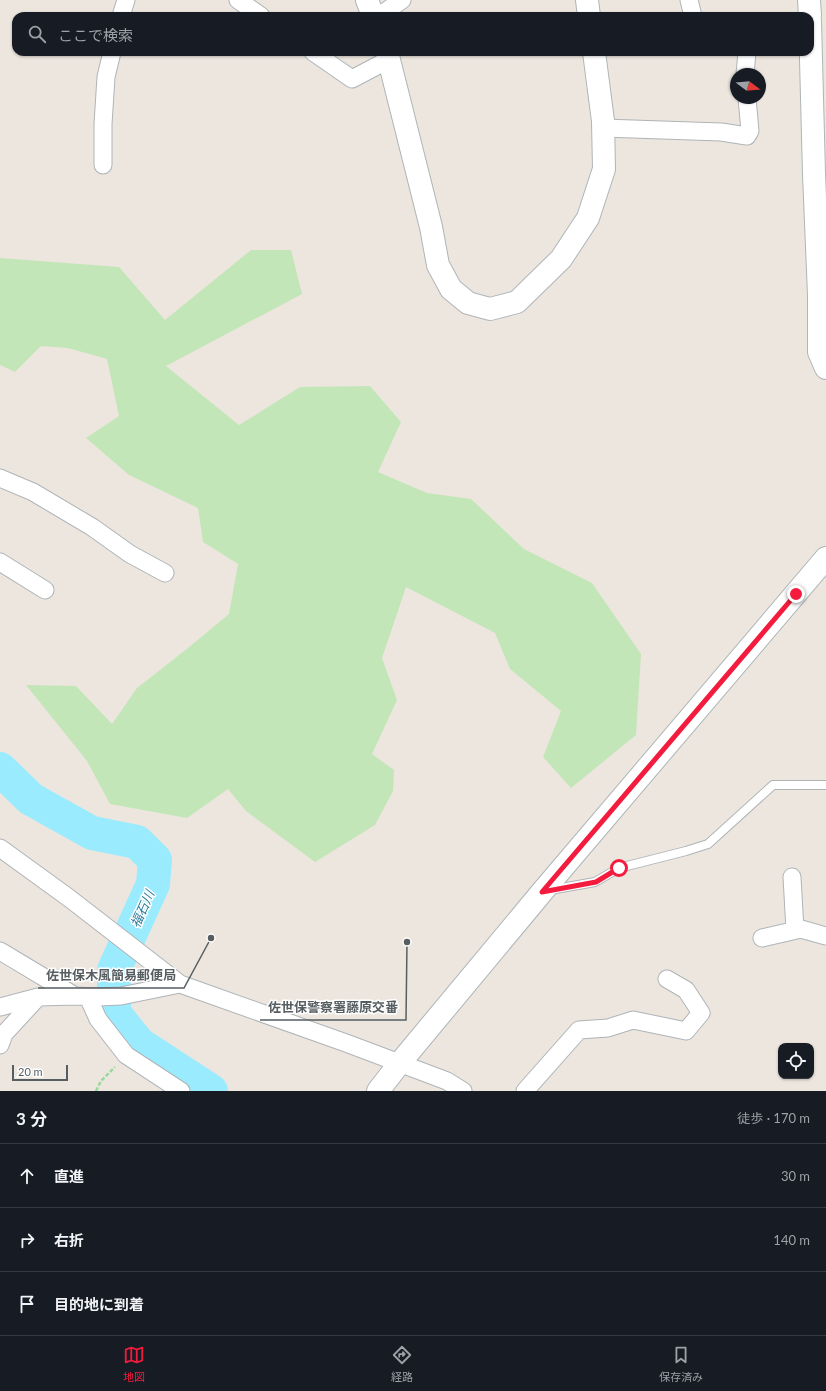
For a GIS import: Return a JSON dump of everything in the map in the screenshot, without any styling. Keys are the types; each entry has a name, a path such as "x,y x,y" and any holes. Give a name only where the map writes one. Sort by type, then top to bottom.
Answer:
{"street":[{"path":"123,12 126,0"},
{"path":"238,0 255,12"},
{"path":"367,0 372,12"},
{"path":"385,12 402,0"},
{"path":"588,0 590,12"},
{"path":"689,0 692,12"},
{"path":"809,0 810,12"},
{"path":"103,165 103,124 106,77 111,56"},
{"path":"319,56 352,79 388,56 431,227 438,265 451,289 468,303 490,309 517,302 561,259 588,218 604,169 603,128 594,56"},
{"path":"746,68 747,56"},
{"path":"811,56 814,174 820,295 819,352 826,368"},
{"path":"603,128 721,132 747,136 750,131 748,104"},
{"path":"0,478 33,492 92,527 130,554 165,573"},
{"path":"378,1091 542,892 826,558"},
{"path":"0,562 45,590"},
{"path":"0,848 69,898 180,984 346,1043 447,1081 463,1091"},
{"path":"792,877 795,930"},
{"path":"762,938 801,929 826,936"},
{"path":"0,951 87,997 98,1019 126,1055 181,1091"},
{"path":"525,1091 580,1030 608,1028 633,1020 686,1031 701,1013 686,990 667,979"},
{"path":"0,1007 38,997 121,996 180,984"},
{"path":"0,1045 4,1034 38,997"}],"lane":[{"path":"542,892 596,882 619,868 708,844 773,785 826,784"}],"path":[{"path":"96,1091 101,1081 126,1055"}],"green space":[{"path":"251,250 291,250 302,294 166,366 239,425 300,387 370,386 401,422 378,472 427,493 471,499 524,549 592,583 641,654 636,735 571,788 543,757 561,711 510,669 495,633 406,587 382,658 397,700 372,754 394,770 393,791 375,825 315,862 246,811 228,789 187,818 110,804 87,761 26,685 76,686 112,724 137,688 229,614 238,564 203,542 198,508 129,475 86,438 119,416 107,359 68,348 41,346 15,372 0,365 0,258 119,267 165,320"}],"waterway":[{"name":"福石川","path":"0,769 31,799 92,833 137,842 155,860 153,884 114,970 114,1013 139,1044 211,1091"}],"place":[{"name":"佐世保木風簡易郵便局","path":"211,938"},
{"name":"佐世保警察署藤原交番","path":"407,942"}],"route":[{"path":"619,868 596,882 542,892 796,594"}]}
